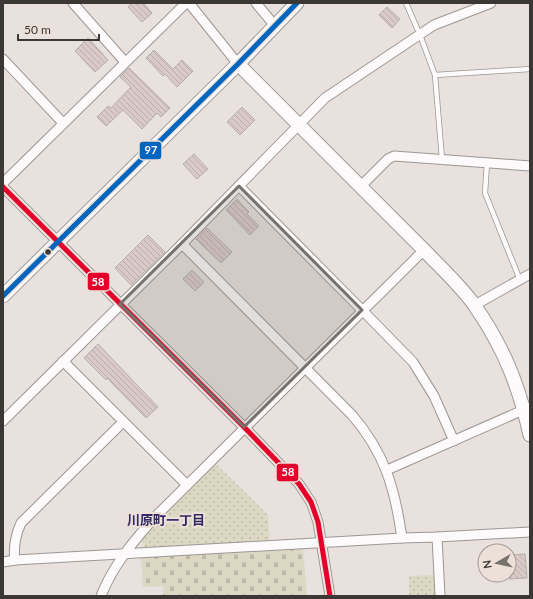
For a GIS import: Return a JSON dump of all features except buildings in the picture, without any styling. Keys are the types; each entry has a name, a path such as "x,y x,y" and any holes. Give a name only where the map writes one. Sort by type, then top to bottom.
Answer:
{"street":[{"path":"73,3 125,62"},
{"path":"3,183 186,3"},
{"path":"189,3 238,64 424,250 475,305 503,354 527,408 530,435"},
{"path":"256,3 274,26"},
{"path":"3,296 238,64 297,3"},
{"path":"3,421 182,244 325,98 440,22 491,3"},
{"path":"3,59 63,123"},
{"path":"361,186 391,157 442,159 530,166"},
{"path":"239,186 362,310 417,368 434,396 454,441"},
{"path":"3,187 244,427 299,484 311,502 315,513 322,543 330,596"},
{"path":"182,244 352,414 363,427 378,450 387,470 402,538"},
{"path":"101,596 111,575 124,554 148,524 244,427 424,250"},
{"path":"475,305 530,274"},
{"path":"63,361 187,485"},
{"path":"387,470 527,408"},
{"path":"15,560 14,552 17,532 21,523 123,422"},
{"path":"3,562 15,560 530,532"},
{"path":"437,538 440,596"}],"lane":[{"path":"406,3 435,75 442,159"},
{"path":"435,75 530,69"},
{"path":"487,163 485,193 520,280"}],"highlighted area":[{"path":"239,186 362,310 244,427 120,304"}],"green space":[{"path":"215,463 268,515 270,542 145,548 141,539"},
{"path":"303,549 307,596 163,596 163,586 143,587 141,557"},
{"path":"434,575 435,596 409,596 409,576"}],"transit line":[{"name":"97","path":"3,296 238,64 297,3"},
{"name":"58","path":"3,187 244,427 299,484 311,502 318,522 330,596"}],"district":[{"name":"川原町一丁目","path":"166,520"}]}
